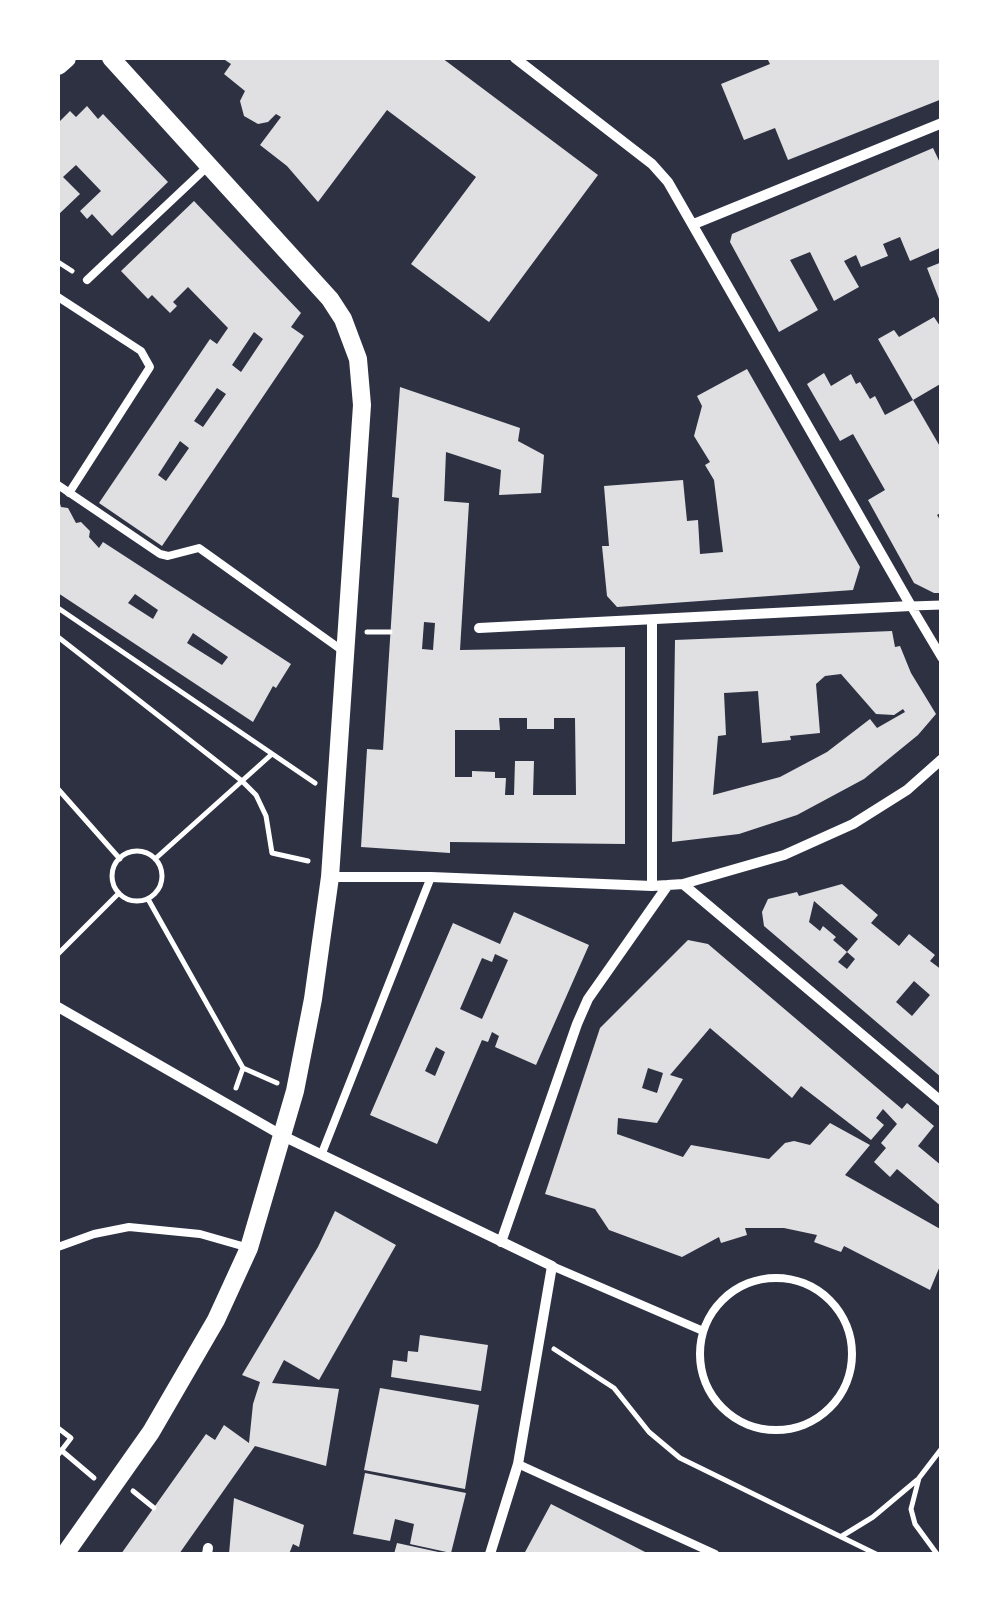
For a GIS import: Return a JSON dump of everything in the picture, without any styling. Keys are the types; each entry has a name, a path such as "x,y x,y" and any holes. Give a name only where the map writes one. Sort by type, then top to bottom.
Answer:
{"main road":[{"path":"58,65 66,58"}],"street":[{"path":"66,1554 151,1432 216,1320 249,1248 296,1091 330,871 362,405 358,359 330,299 112,58"},
{"path":"515,58 652,164 668,182 942,658"},
{"path":"694,224 942,123"},
{"path":"479,628 942,605"},
{"path":"652,621 652,886"},
{"path":"330,871 652,886 683,884 784,855 853,824 907,790 942,759"},
{"path":"683,884 942,1102"},
{"path":"501,1242 588,999 668,885"},
{"path":"58,1007 283,1136 552,1266 518,1464 490,1554"}],"lane":[{"path":"88,280 210,164"},
{"path":"58,297 141,351 150,367 69,493"},
{"path":"58,485 160,554 168,556 198,548 347,653"},
{"path":"322,1153 431,877"},
{"path":"58,1247 130,1227 200,1234 249,1248"},
{"path":"552,1266 703,1331"},
{"path":"781,1277 805,1283 827,1296 842,1316 851,1340 852,1365 844,1389 828,1409 808,1424 784,1430 759,1428 735,1418 716,1402 704,1380 699,1355 703,1331 715,1307 733,1290 756,1280 781,1277"},
{"path":"518,1464 715,1554"}],"path":[{"path":"58,608 336,797"},
{"path":"58,637 242,780 256,795 266,816 272,853 330,871"},
{"path":"155,859 272,754"},
{"path":"58,789 120,858"},
{"path":"141,852 155,859 162,881 148,899 130,900 119,893 112,873 120,858 141,852"},
{"path":"58,954 119,893"},
{"path":"148,899 243,1068 230,1105"},
{"path":"540,1342 614,1388 648,1432 680,1458 876,1554"},
{"path":"58,1428 72,1438 60,1453 77,1463"},
{"path":"840,1537 919,1478 942,1448"},
{"path":"919,1478 912,1509 916,1524 937,1554"}],"building":[{"path":"222,58 442,58 598,175 489,322 411,264 476,177 387,110 318,202 287,166 260,145 281,117 276,114 268,122 258,124 244,116 240,101 245,91 224,74 231,64"},
{"path":"767,58 942,58 942,99 788,160 775,128 744,140 721,84 770,64"},
{"path":"87,106 98,119 103,114 168,182 112,236 92,214 87,219 80,211 101,191 76,165 63,177 80,194 58,215 58,123 70,111 76,117"},
{"path":"933,148 942,167 942,247 910,261 900,237 883,244 888,256 861,267 856,255 844,261 859,287 834,301 810,252 790,260 818,310 779,332 730,242 732,234"},
{"path":"194,201 301,313 291,327 304,336 162,546 99,503 210,339 217,344 228,328 188,287 173,302 177,306 170,313 152,295 148,299 121,271","holes":["254,332 263,339 241,372 232,365","217,388 226,394 203,427 194,421","180,441 189,448 166,481 158,475"]},
{"path":"942,262 942,304 941,304 927,268"},
{"path":"934,317 942,329 942,383 913,400 878,339 894,330 899,337"},
{"path":"747,369 860,567 853,590 617,607 607,596 602,546 609,546 604,486 683,480 687,521 698,520 700,554 723,552 714,480 705,465 710,462 694,436 702,406 697,396"},
{"path":"824,373 831,386 851,374 870,399 875,396 885,415 913,400 942,450 942,512 937,515 942,523 942,593 914,583 868,500 885,490 853,434 840,441 807,384"},
{"path":"400,387 520,428 518,441 544,455 541,493 499,495 501,470 446,452 444,501 469,503 460,650 625,647 625,844 450,842 450,853 361,847 367,749 383,750 399,498 392,497","holes":["424,622 435,623 433,650 422,649","499,718 527,718 527,729 554,729 554,718 575,718 576,795 533,795 534,761 515,761 514,795 505,795 506,778 495,778 495,772 472,771 472,777 455,777 455,730 500,730"]},
{"path":"58,497 61,507 68,508 76,523 81,522 90,531 89,537 99,548 103,542 291,664 253,722 58,593","holes":["135,594 158,610 153,619 128,603","193,633 228,657 222,665 187,643"]},
{"path":"892,631 895,647 900,646 936,714 918,735 864,779 797,815 739,834 672,842 675,640","holes":["841,674 876,714 894,715 903,709 905,712 877,728 870,719 827,752 780,777 713,795 718,736 726,735 724,693 758,691 762,743 820,733 816,684 825,676"]},
{"path":"842,884 878,915 871,923 899,946 909,934 935,955 930,961 942,970 942,1078 764,926 762,912 768,899 797,892 799,896","holes":["814,901 858,939 847,952 833,940 836,937 823,926 820,931 809,922","847,952 855,959 847,969 838,962","914,981 930,995 912,1016 896,1002"]},
{"path":"514,912 589,945 536,1065 495,1047 499,1036 492,1032 488,1042 482,1040 437,1144 370,1115 453,923 500,944","holes":["495,954 508,960 482,1019 460,1009 482,958 492,962","436,1047 445,1052 435,1076 425,1071"]},
{"path":"688,940 708,944 902,1109 907,1103 934,1126 918,1146 942,1166 942,1207 897,1169 890,1177 874,1162 886,1148 881,1143 897,1124 883,1109 876,1118 884,1125 871,1140 801,1086 792,1098 710,1028 670,1075 683,1079 657,1123 618,1118 617,1134 683,1157 691,1145 769,1159 785,1143 810,1145 830,1123 870,1145 845,1175 942,1230 942,1261 930,1290 844,1246 841,1252 814,1242 817,1235 784,1228 745,1228 747,1235 721,1243 719,1237 682,1257 609,1230 595,1209 545,1194 600,1028","holes":["648,1068 663,1073 657,1093 642,1088"]},
{"path":"335,1211 396,1245 319,1380 284,1360 272,1383 339,1389 326,1466 255,1446 179,1554 121,1554 206,1434 215,1440 224,1425 249,1443 260,1382 242,1375"},
{"path":"420,1335 488,1345 481,1391 391,1377 393,1360 407,1362 408,1351 418,1352"},
{"path":"380,1388 479,1405 465,1489 364,1470"},
{"path":"365,1473 466,1493 451,1553 410,1544 414,1524 395,1519 390,1541 353,1534"},
{"path":"234,1498 304,1525 299,1547 293,1544 289,1554 229,1554"},
{"path":"551,1504 610,1534 649,1554 524,1554"},
{"path":"397,1543 443,1553 394,1554"}]}
